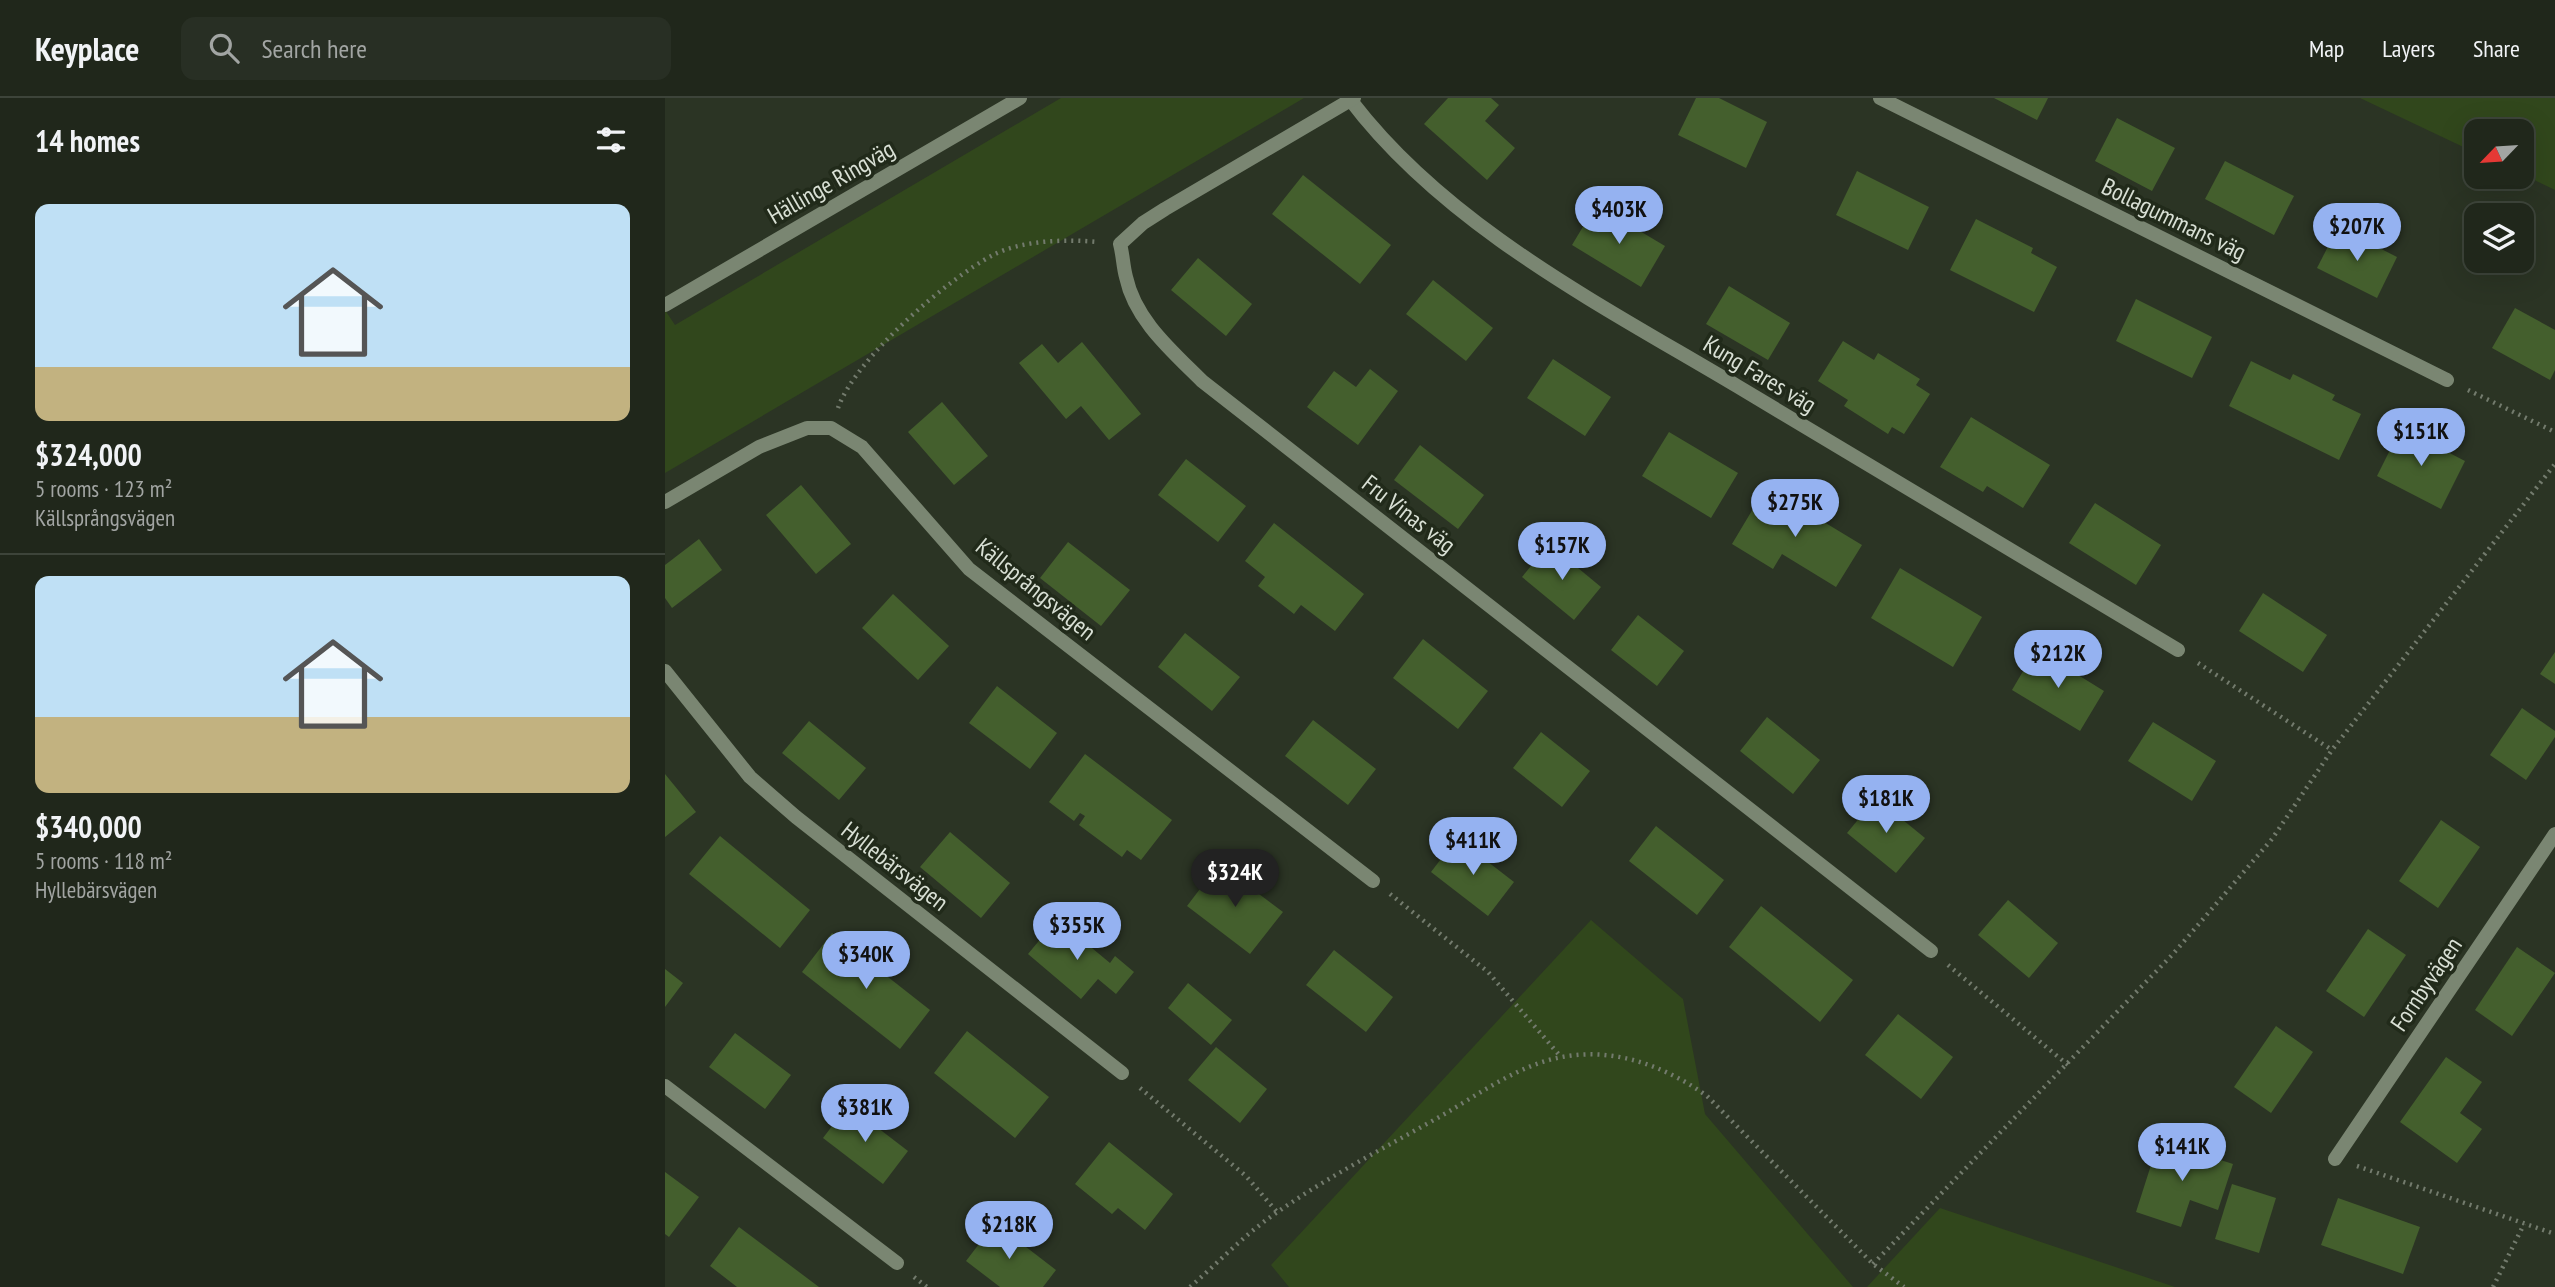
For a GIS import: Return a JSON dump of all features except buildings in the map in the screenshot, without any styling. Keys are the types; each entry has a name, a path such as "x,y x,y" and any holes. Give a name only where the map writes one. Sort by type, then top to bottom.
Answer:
{"street":[{"name":"Hällinge Ringväg","path":"665,305 1020,98"},
{"name":"Bollagummans väg","path":"1880,98 2447,380"},
{"path":"1120,244 1143,223 1165,209 1351,99"},
{"name":"Kung Fares väg","path":"1351,99 1386,145 1434,188 1541,268 2178,650"},
{"name":"Fru Vinas väg","path":"1120,244 1126,278 1141,313 1163,342 1202,381 1931,951"},
{"path":"665,502 759,447 807,428 831,428"},
{"name":"Källsprångsvägen","path":"831,428 862,447 969,569 1373,881"},
{"name":"Hyllebärsvägen","path":"665,671 750,777 1122,1073"},
{"name":"Fornbyvägen","path":"2335,1159 2555,834"},
{"path":"665,1086 897,1263"}],"path":[{"path":"831,428 842,396 863,365 935,295 994,255 1025,246 1073,240 1120,244"},
{"path":"2447,380 2555,432"},
{"path":"1873,1264 2173,954 2273,839 2332,750 2555,464"},
{"path":"2178,650 2332,750"},
{"path":"1373,881 1488,972 1561,1057"},
{"path":"1931,951 2068,1065"},
{"path":"1190,1287 1277,1212 1493,1086 1561,1057 1609,1056 1635,1060 1682,1078 1707,1096 1873,1264 1904,1287"},
{"path":"1122,1073 1246,1176 1277,1212"},
{"path":"2335,1159 2555,1234"},
{"path":"2493,1287 2524,1224"}],"green space":[{"path":"1061,98 1304,98 665,473 665,310 675,325"},
{"path":"2360,98 2555,98 2555,190 2534,180 2534,119 2464,119 2464,147"},
{"path":"1591,920 1683,999 1705,1114 1853,1287 1289,1287 1271,1265"},
{"path":"1940,1208 2175,1287 1867,1287"}]}
